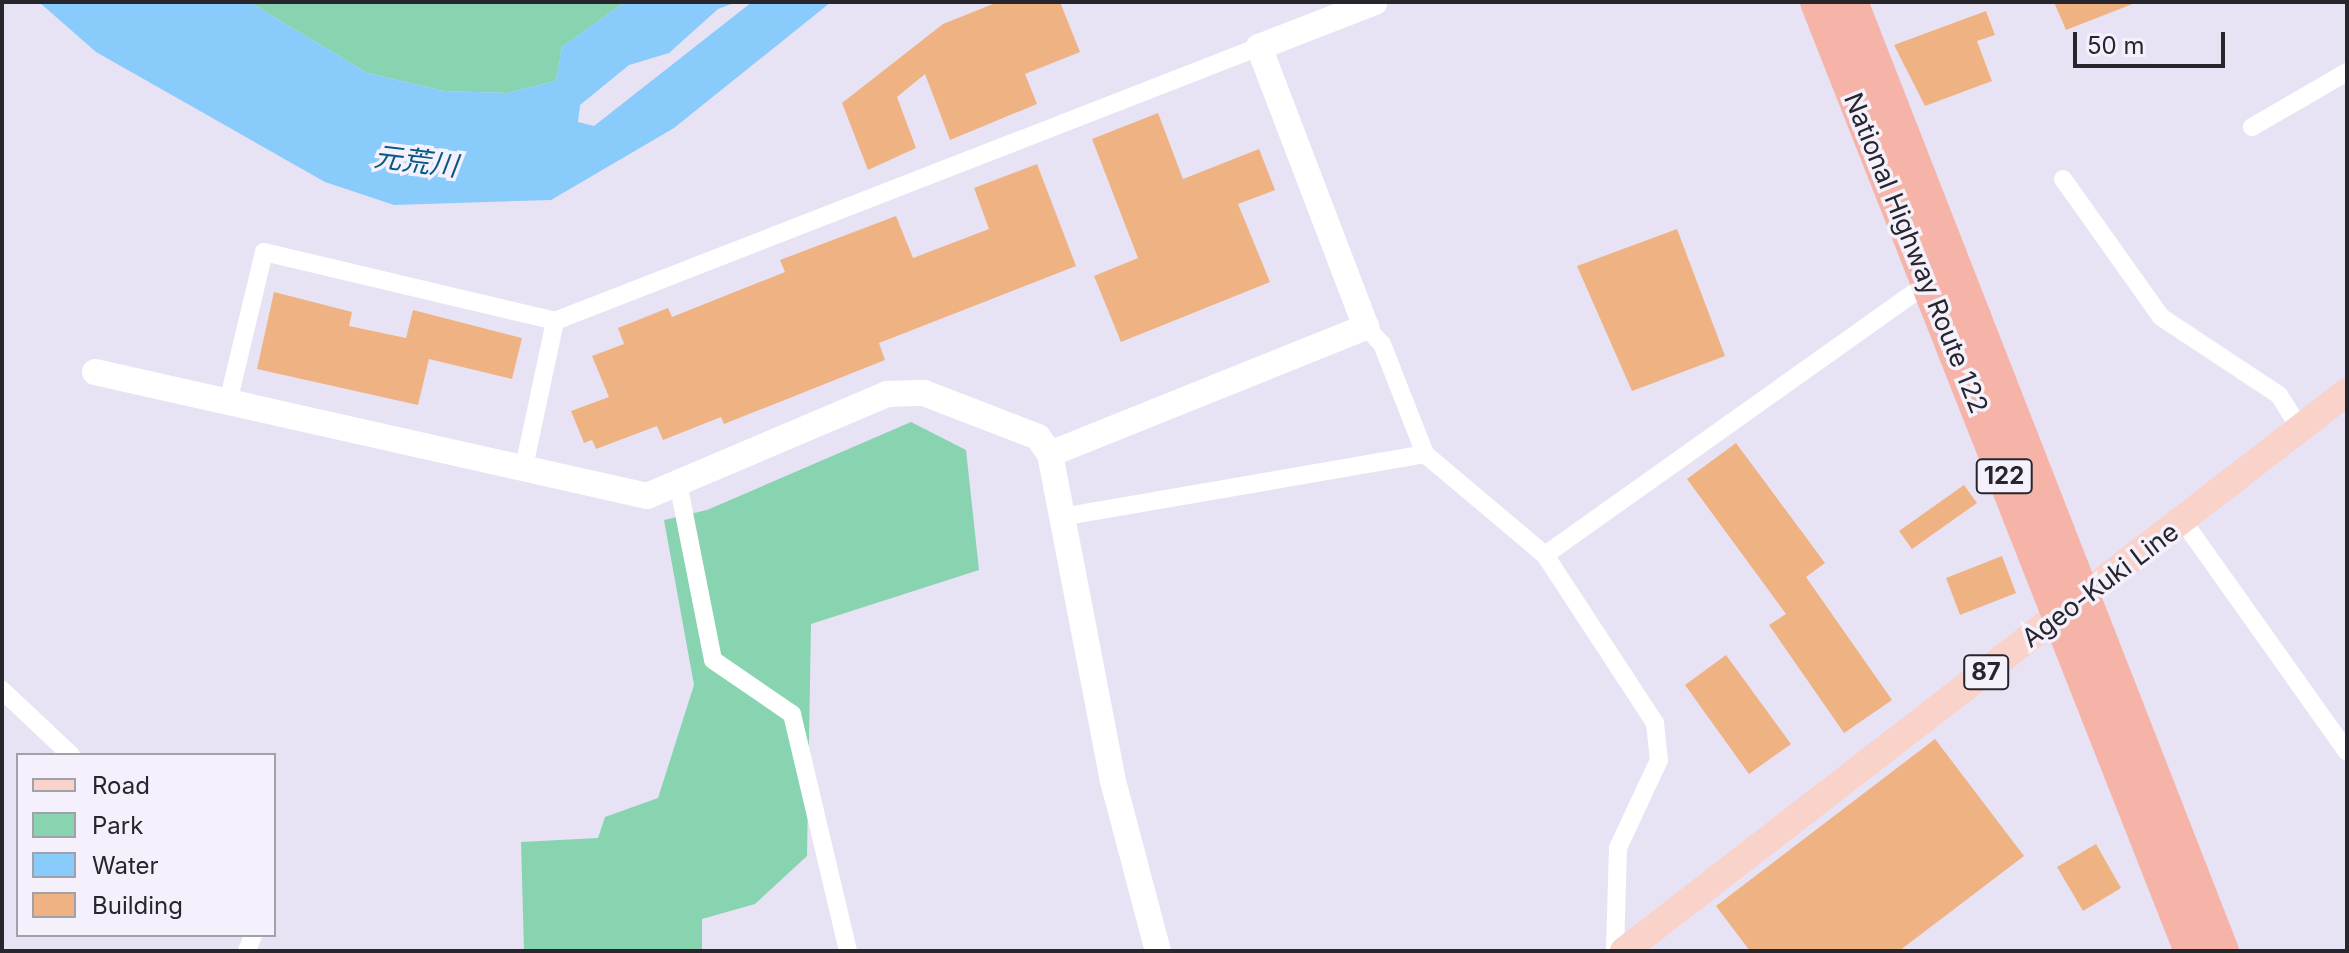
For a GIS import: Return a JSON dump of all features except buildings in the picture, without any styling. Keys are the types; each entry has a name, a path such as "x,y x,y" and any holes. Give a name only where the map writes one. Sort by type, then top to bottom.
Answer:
{"highway":[{"name":"National Highway Route 122","path":"1817,2 1941,274 2072,607 2222,951"},
{"name":"National Highway Route 122","path":"1851,2 1941,274"},
{"name":"National Highway Route 122","path":"2072,607 2191,951"}],"main road":[{"name":"Ageo-Kuki Line","path":"1624,951 2347,392"}],"street":[{"path":"228,402 264,252 555,321 1375,2"},
{"path":"1259,47 1366,327 1382,344 1425,454 1545,555 1655,723 1659,760 1618,848 1615,951"},
{"path":"2252,127 2347,72"},
{"path":"2063,179 2161,317 2279,395 2300,429"},
{"path":"1545,555 1941,274"},
{"path":"524,467 555,321"},
{"path":"1050,454 1366,327"},
{"path":"95,372 647,496 887,394 924,393 1038,437 1050,454 1113,781 1158,951"},
{"path":"1061,517 1425,454"},
{"path":"678,483 713,660 792,714 848,951"},
{"path":"2183,521 2347,752"},
{"path":"2,690 69,753"}],"green space":[{"path":"249,2 625,2 562,47 556,81 507,93 444,91 367,73"},
{"path":"911,422 966,450 979,570 811,624 807,856 755,904 702,919 702,951 524,951 521,842 598,838 605,817 658,798 694,685 664,520 707,510"}],"water":[{"name":"元荒川","path":"39,2 249,2 367,73 444,91 507,93 556,81 562,47 625,2 736,2 718,9 669,53 629,65 580,105 578,122 594,126 752,2 831,2 674,128 551,200 394,205 325,182 96,52"}]}
